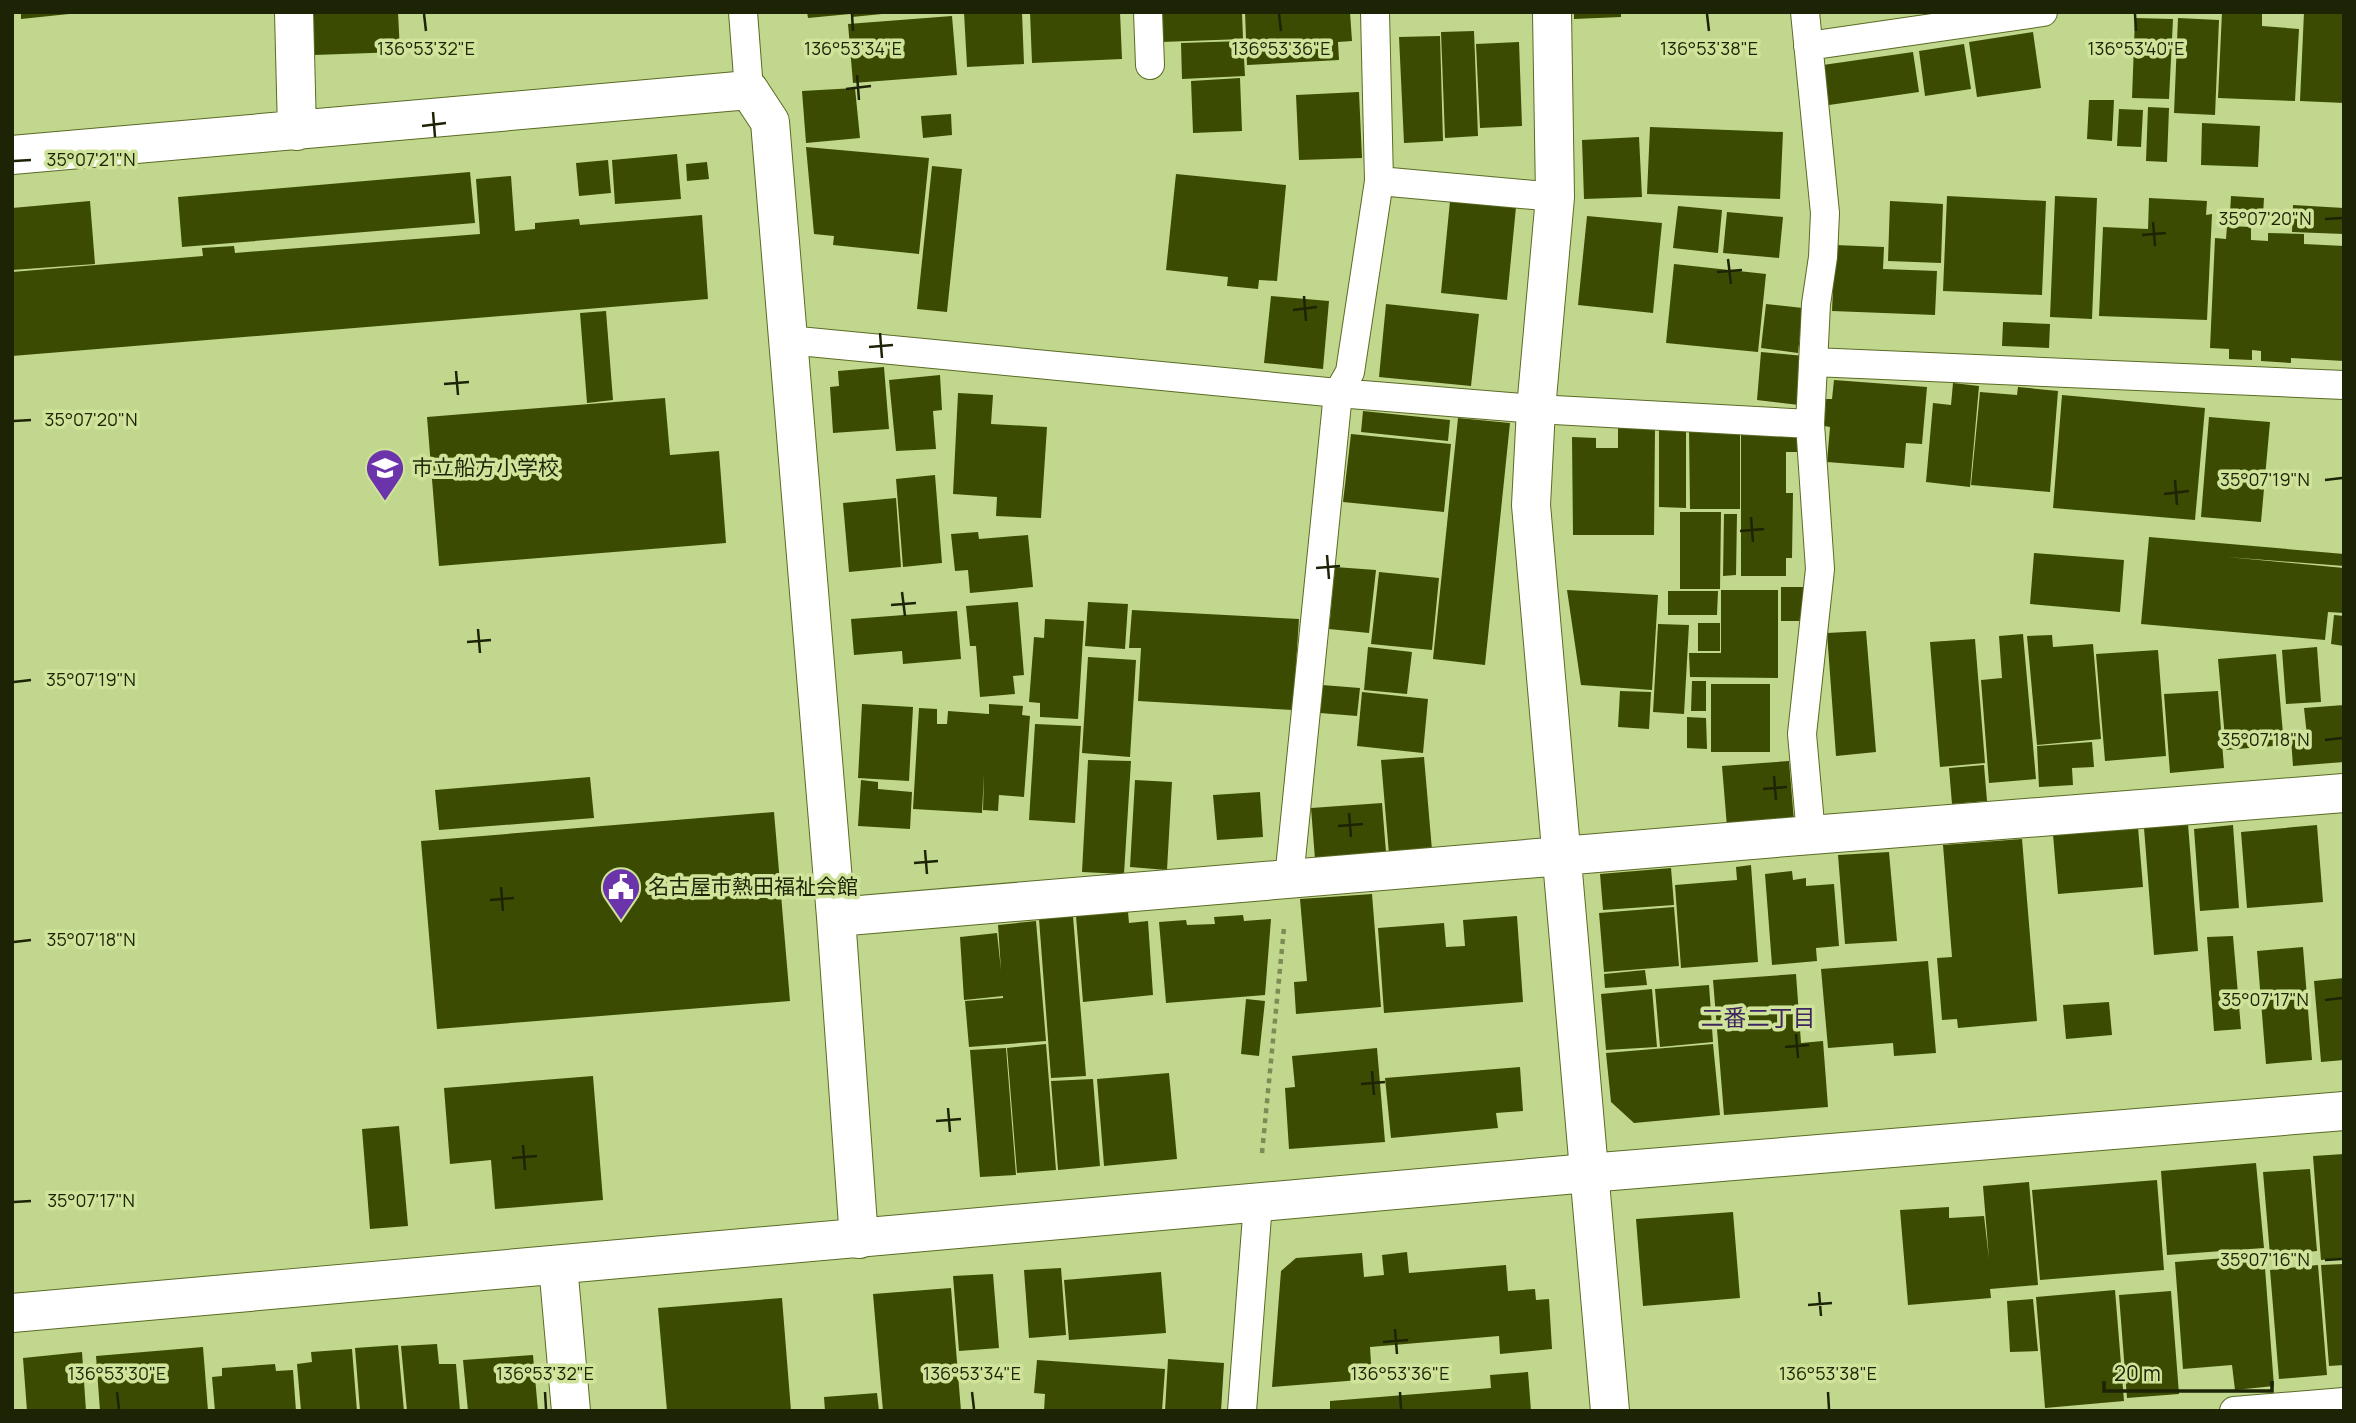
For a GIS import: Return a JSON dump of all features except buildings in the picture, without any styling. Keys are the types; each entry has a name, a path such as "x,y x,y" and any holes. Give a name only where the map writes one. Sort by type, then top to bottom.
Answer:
{"street":[{"path":"294,12 297,131"},
{"path":"1552,12 1555,197 1536,409 1531,505 1610,1411"},
{"path":"12,155 750,90 770,122 836,917 859,1238"},
{"path":"836,917 2344,793"},
{"path":"12,1313 1588,1173 2344,1111"},
{"path":"558,1265 571,1411"}],"lane":[{"path":"743,12 750,90"},
{"path":"1147,12 1150,65"},
{"path":"1289,879 1338,393 1350,372 1379,181 1375,12"},
{"path":"1805,12 1825,213 1810,424 1819,569 1802,734 1811,835"},
{"path":"1808,46 2043,12"},
{"path":"1379,181 1555,197"},
{"path":"788,340 1338,393 1536,409 1810,424"},
{"path":"1813,362 2344,385"},
{"path":"1242,1411 1258,1203"},
{"path":"2234,1411 2344,1402"}],"path":[{"path":"1258,1203 1289,879"}],"place":[{"name":"市立船方小学校","path":"385,502"},
{"name":"名古屋市熱田福祉会館","path":"621,921"}],"district":[{"name":"二番二丁目","path":"1758,1018"}]}
